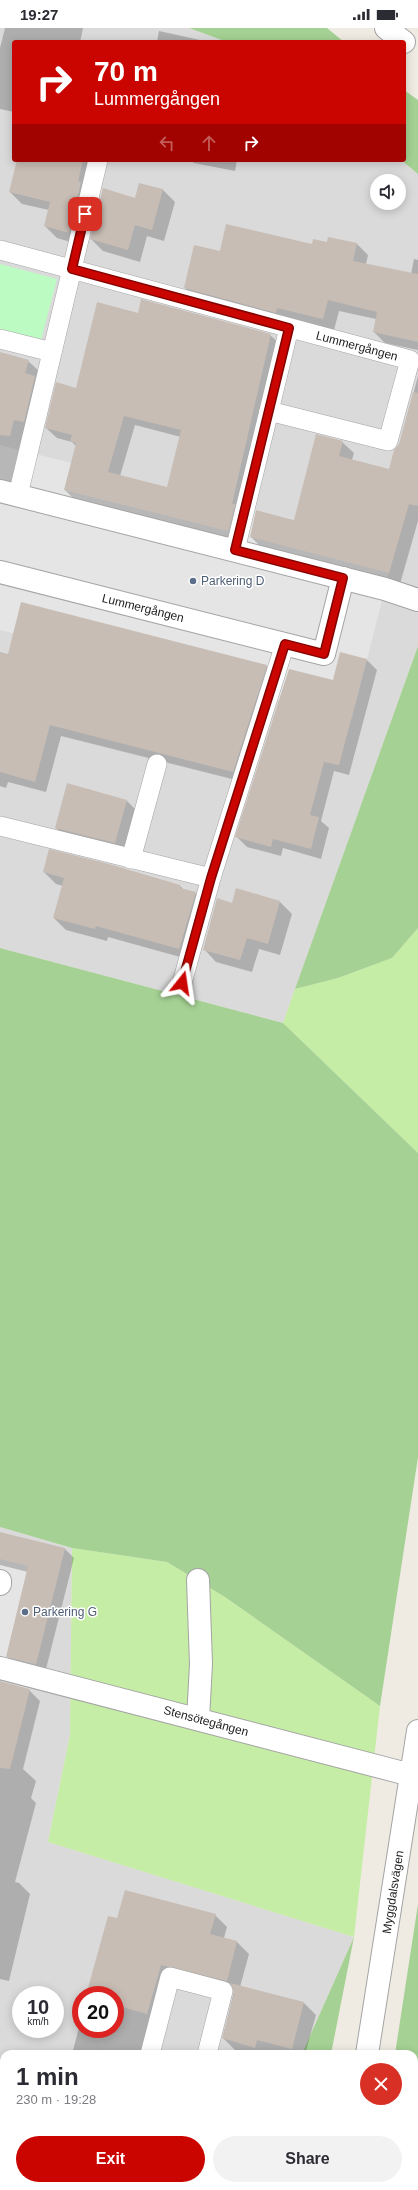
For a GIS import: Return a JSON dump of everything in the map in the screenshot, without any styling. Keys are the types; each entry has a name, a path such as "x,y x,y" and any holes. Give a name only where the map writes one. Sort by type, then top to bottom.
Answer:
{"street":[{"path":"386,28 401,40"},
{"path":"406,44 418,53"},
{"path":"9,493 343,578 385,589 418,600"},
{"name":"Lummergången","path":"0,572 324,654 343,578"},
{"path":"198,1580 201,1664 198,1719"},
{"name":"Stensötegången","path":"0,1668 411,1775"},
{"name":"Myggdalsvägen","path":"368,2050 418,1731"}],"lane":[{"path":"9,493 52,352 98,162"},
{"name":"Lummergången","path":"0,250 410,360 388,441 269,411"},
{"path":"235,550 289,328"},
{"path":"0,339 52,352"},
{"path":"182,983 211,878 285,644"},
{"path":"131,859 158,764"},
{"path":"0,826 211,878"},
{"path":"151,2050 170,1977 224,1991 208,2050"}],"shaded area":[{"path":"0,28 189,28 222,40 12,40 12,162 403,162 418,174 418,646 283,1023 0,948"},
{"name":"Parkering D","path":"0,445 396,545 352,719 0,630"},
{"path":"0,1527 72,1548 70,1735 48,1842 354,1937 304,2050 0,2050"},
{"name":"Parkering G","path":"0,1532 65,1548 22,1719 0,1713"}],"green space":[{"path":"189,28 327,28 342,40 222,40"},
{"path":"406,91 418,100 418,174 403,162 406,162"},
{"path":"0,264 57,279 41,340 0,329"},
{"path":"418,646 418,928 392,958 338,978 295,989"},
{"path":"418,928 418,1153 283,1023 295,989 338,978 392,958"},
{"path":"0,948 283,1023 418,1153 418,1457 380,1706 225,1597 167,1562 72,1548 0,1527"},
{"path":"72,1548 167,1562 225,1597 380,1706 354,1937 48,1842 70,1735"},
{"path":"418,1904 418,2050 396,2050"},
{"path":"354,1937 332,2050 304,2050"}],"building":[{"path":"16,162 83,162 78,181 81,182 69,233 44,226 50,202 9,192"},
{"path":"139,183 163,189 152,230 135,225 128,250 90,239 103,188 135,198"},
{"path":"226,224 312,244 313,239 327,242 328,237 357,243 353,261 418,274 418,342 373,332 377,312 328,300 323,319 277,308 276,313 184,288 194,245 220,251"},
{"path":"141,299 271,334 232,504 235,504 228,531 64,490 76,443 70,441 72,435 45,428 56,382 76,388 97,302 138,313","holes":["124,416 181,430 167,487 108,472"]},
{"path":"0,352 29,360 25,373 35,376 24,422 14,420 10,436 0,435"},
{"path":"413,392 418,393 418,506 409,504 389,573 250,537 256,510 294,520 316,434 343,441 339,456 389,469 394,450 399,444"},
{"path":"21,602 267,665 233,772 50,725 35,782 0,772 0,652 8,654"},
{"path":"340,652 367,659 339,765 324,762 310,815 319,817 311,849 273,839 271,847 235,837 289,669 333,680"},
{"path":"67,783 127,800 115,843 55,828"},
{"path":"49,849 109,864 180,885 180,888 196,892 179,949 96,926 95,929 53,918 64,878 43,872"},
{"path":"236,888 280,901 268,944 247,938 240,960 203,950 217,898 232,903"},
{"path":"0,1532 65,1548 36,1664 6,1657 28,1566 0,1559"},
{"path":"0,1681 30,1689 10,1769 0,1768"},
{"path":"125,1890 216,1914 210,1934 237,1941 227,1981 161,1965 147,2014 124,2008 124,1986 89,1986 108,1916 117,1918"},
{"path":"230,1983 304,2002 292,2049 257,2040 255,2048 222,2038 234,1994"}],"place":[{"name":"Parkering D","path":"193,581"},
{"name":"Parkering G","path":"25,1612"}],"route":[{"path":"85,214 72,269 289,328 235,550 343,578 324,654 285,644 211,878 182,983"}]}
